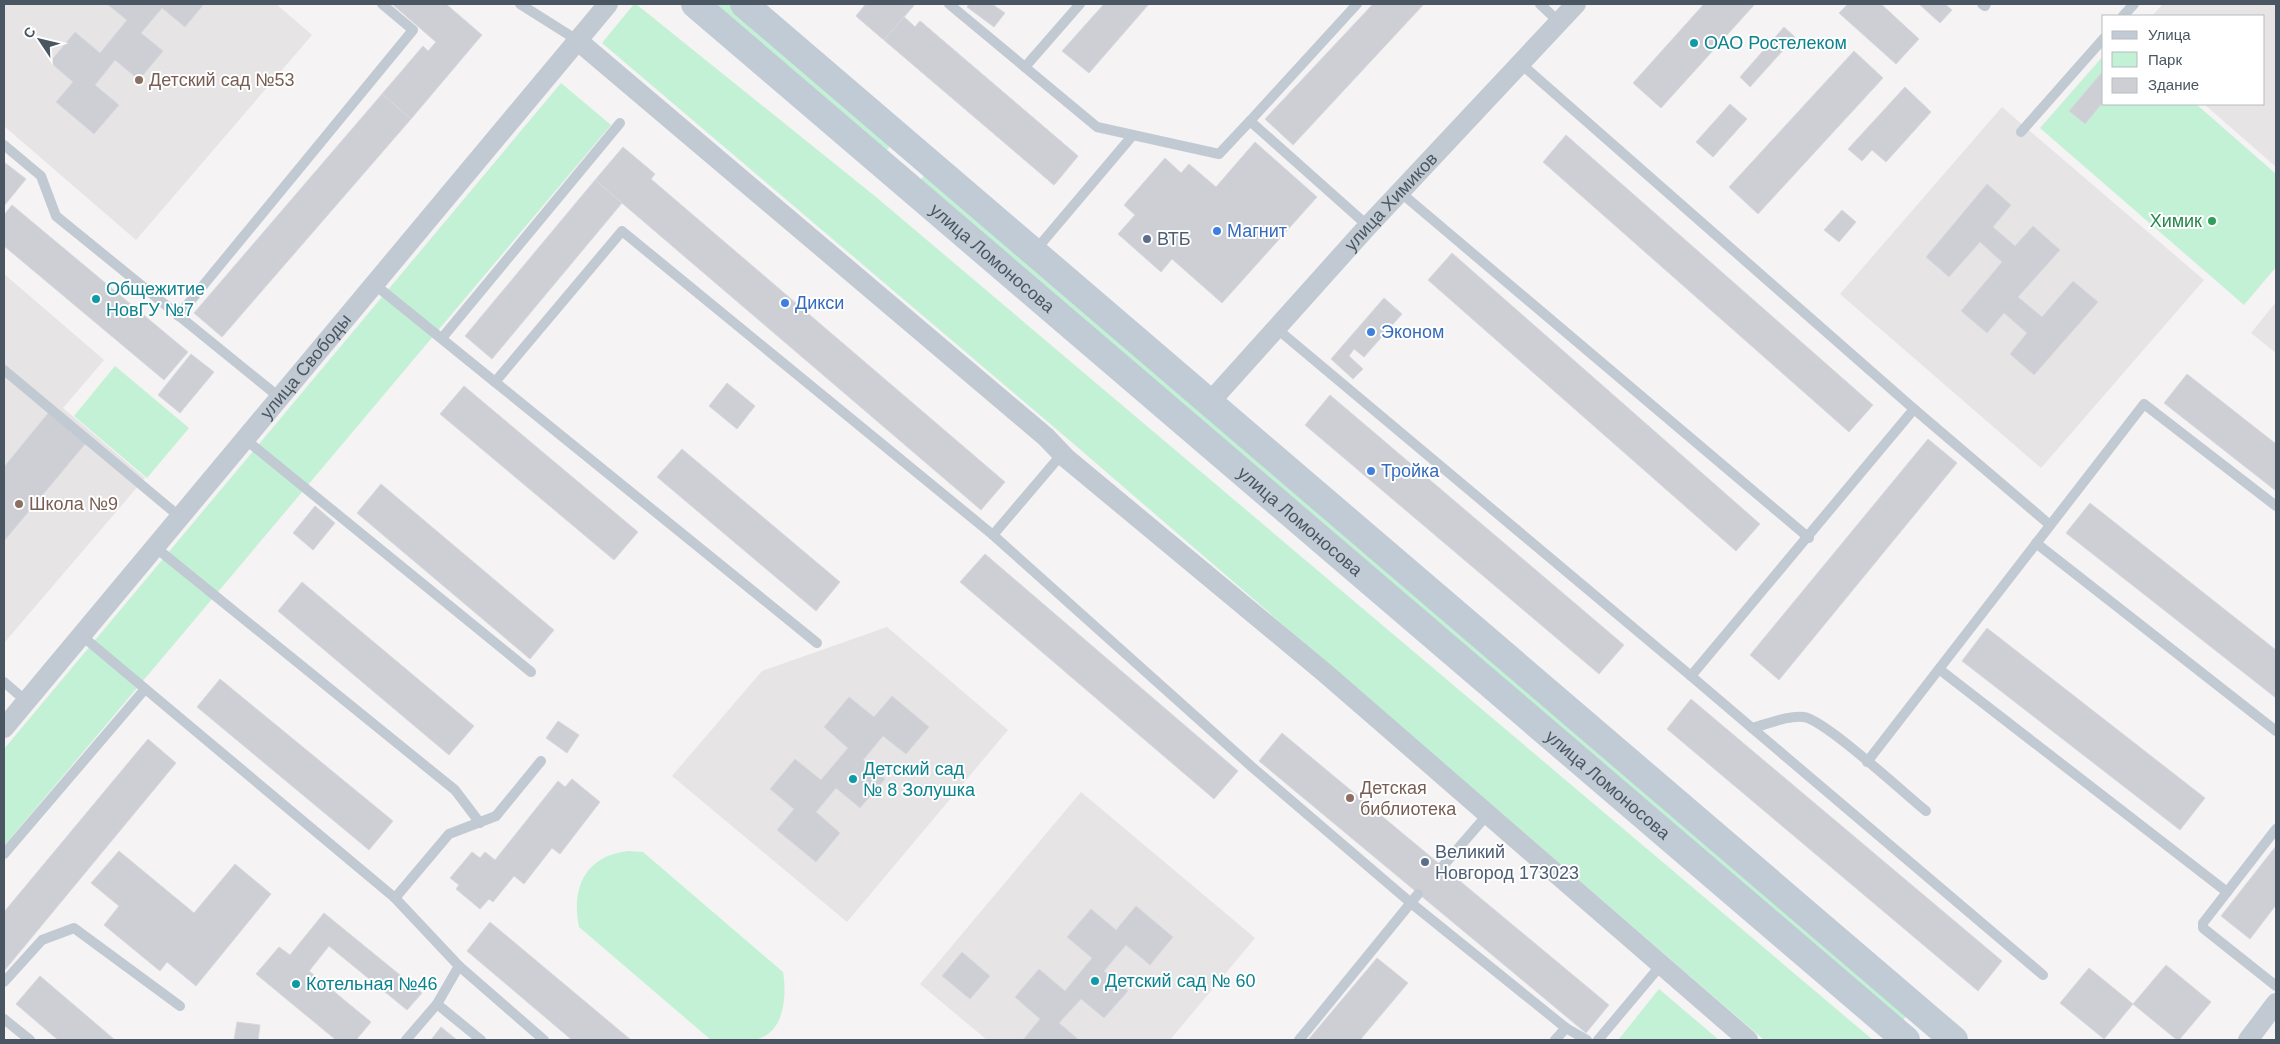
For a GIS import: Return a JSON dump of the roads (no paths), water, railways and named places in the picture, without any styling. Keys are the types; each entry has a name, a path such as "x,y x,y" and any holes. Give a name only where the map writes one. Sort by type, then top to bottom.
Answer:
{"main road":[{"name":"улица Ломоносова","path":"695,4 1906,1040"},
{"name":"улица Ломоносова","path":"751,6 916,151 1210,402 1936,1035"},
{"path":"895,175 916,151"}],"street":[{"name":"улица Свободы","path":"4,728 608,4"},
{"name":"улица Химиков","path":"1210,402 1368,226 1576,4"},
{"path":"577,40 1046,437 1061,455 1325,673 1748,1040"},
{"path":"2248,1040 2273,1014"}],"lane":[{"path":"178,316 413,30 382,4"},
{"path":"520,4 577,40"},
{"path":"949,4 1096,127 1219,154 1357,4"},
{"path":"1025,67 1080,4"},
{"path":"1540,4 1559,22"},
{"path":"1982,4 1984,6 1986,4"},
{"path":"2124,15 2134,4"},
{"path":"2021,132 2102,40"},
{"path":"1520,63 1914,410 2050,526"},
{"path":"1250,121 1368,226"},
{"path":"442,338 620,123"},
{"path":"1034,252 1134,135"},
{"path":"4,145 41,176 56,216 279,397"},
{"path":"1400,192 1808,538"},
{"path":"496,382 622,231 993,535 1252,767 1411,903 1566,1028 1587,1040"},
{"path":"374,284 817,643"},
{"path":"1276,328 1691,676 2043,975"},
{"path":"4,370 180,517"},
{"path":"1867,762 2144,404 2276,506"},
{"path":"1691,676 1914,410"},
{"path":"245,439 531,672"},
{"path":"993,535 1061,455"},
{"path":"2036,543 2276,731"},
{"path":"155,547 455,790 480,823"},
{"path":"81,635 395,898 458,966 544,1040"},
{"path":"1939,669 2227,892"},
{"path":"4,682 26,701"},
{"path":"4,854 145,689"},
{"path":"1752,728 1792,718 1806,717 1825,728 1926,811"},
{"path":"395,898 449,834 496,816 541,761"},
{"path":"1442,867 1487,815"},
{"path":"2276,829 2203,923 2203,928 2276,986"},
{"path":"1299,1040 1418,894"},
{"path":"4,982 42,940 74,928 180,1006"},
{"path":"1598,1040 1661,965"},
{"path":"406,1040 437,1004 458,966"},
{"path":"437,1004 482,1040"},
{"path":"4,1019 30,1040"},
{"path":"1555,1040 1566,1028"}],"place":[{"name":"ОАО Ростелеком","path":"1694,43"},
{"name":"Детский сад №53","path":"139,80"},
{"name":"Химик","path":"2212,221"},
{"name":"Магнит","path":"1217,231"},
{"name":"ВТБ","path":"1147,239"},
{"name":"Общежитие НовГУ №7","path":"96,299"},
{"name":"Дикси","path":"785,303"},
{"name":"Эконом","path":"1371,332"},
{"name":"Тройка","path":"1371,471"},
{"name":"Школа №9","path":"19,504"},
{"name":"Детский сад № 8 Золушка","path":"853,779"},
{"name":"Детская библиотека","path":"1350,798"},
{"name":"Великий Новгород 173023","path":"1425,862"},
{"name":"Детский сад № 60","path":"1095,981"},
{"name":"Котельная №46","path":"296,984"}]}
